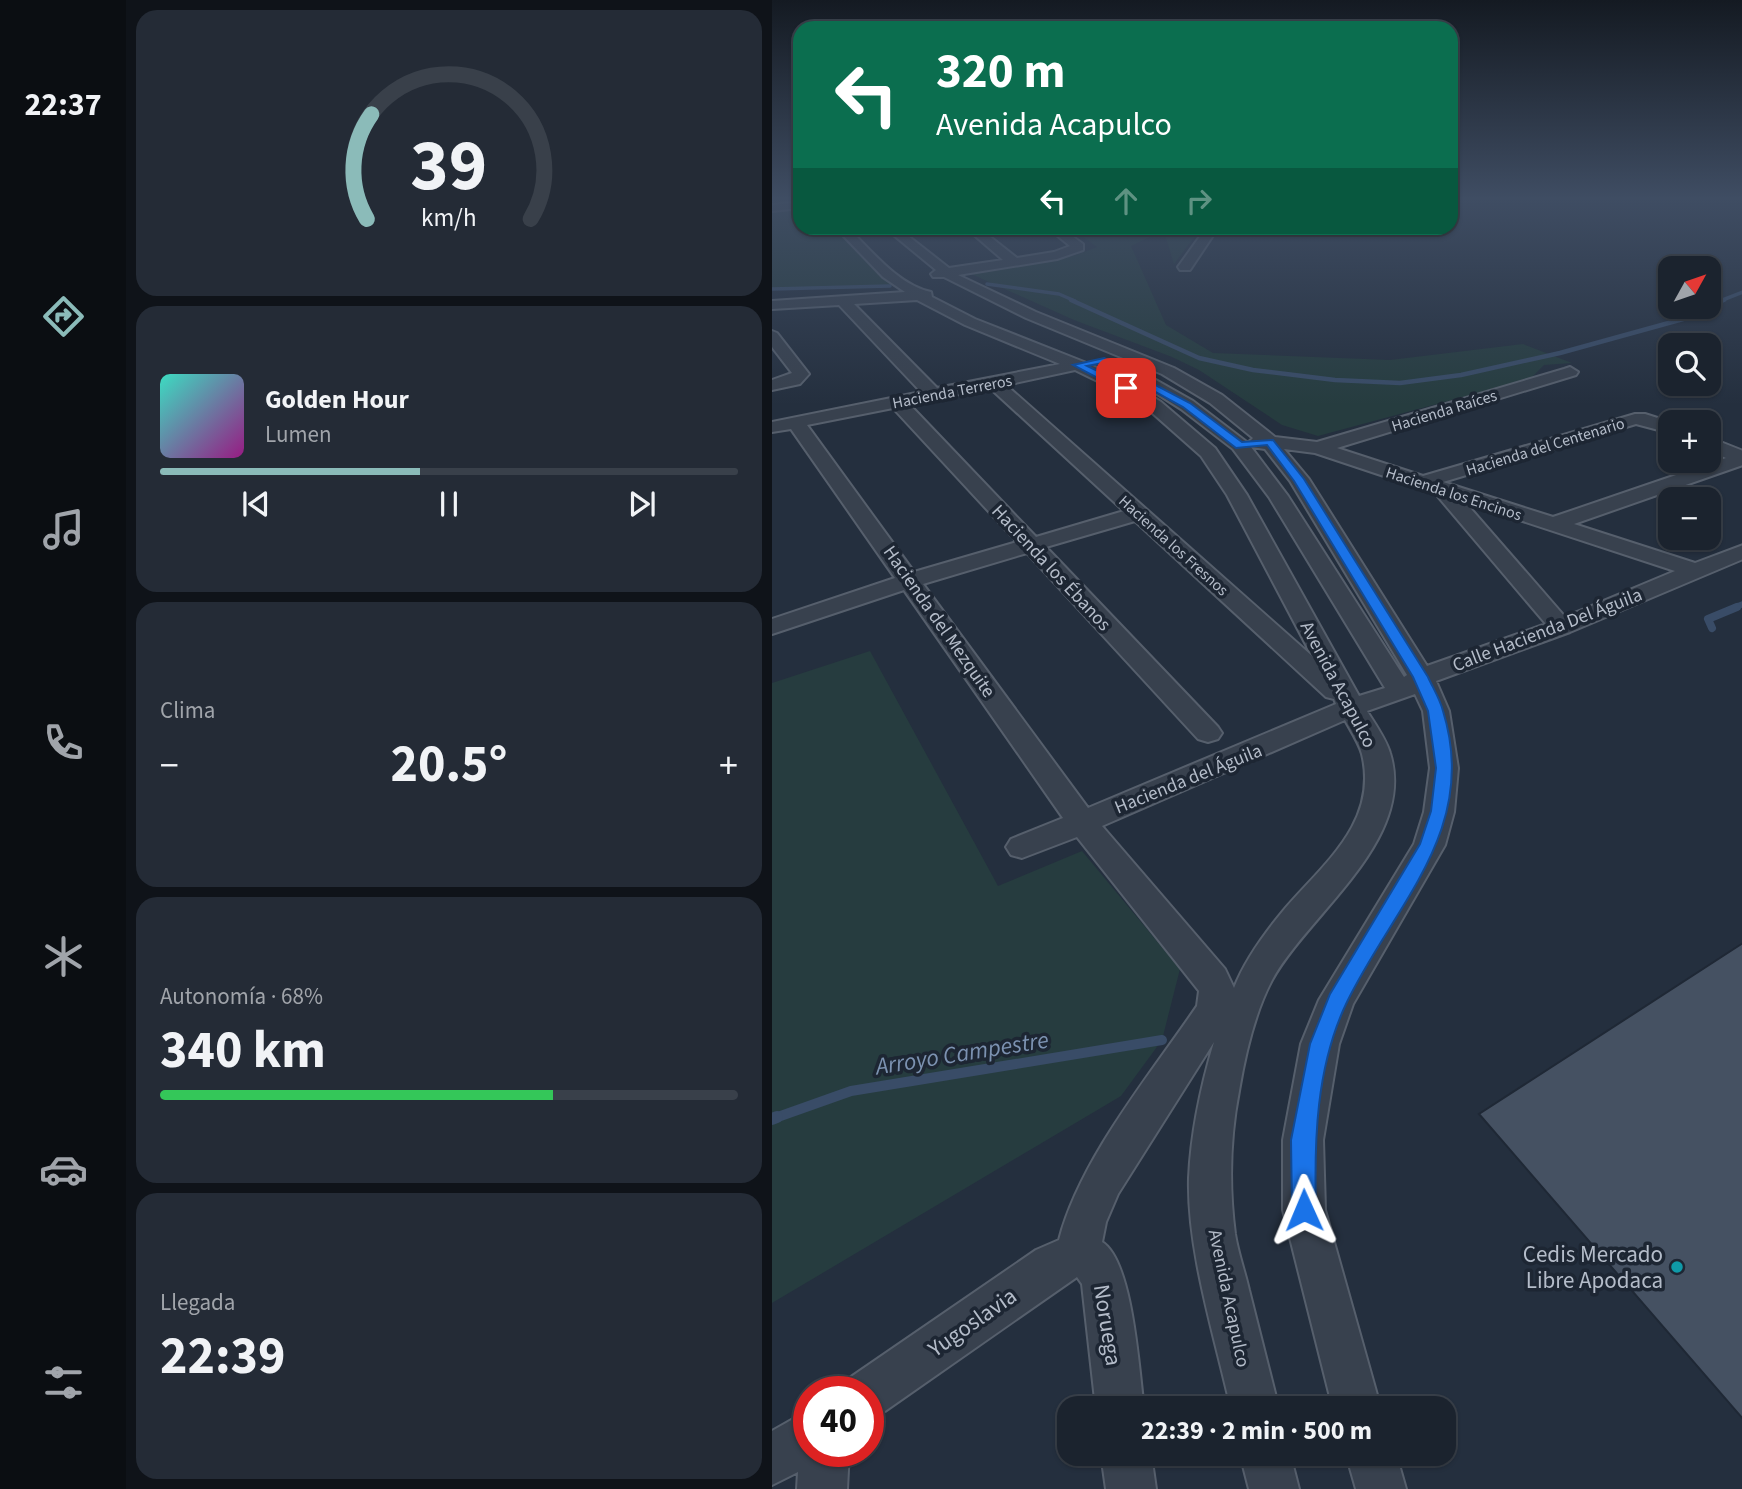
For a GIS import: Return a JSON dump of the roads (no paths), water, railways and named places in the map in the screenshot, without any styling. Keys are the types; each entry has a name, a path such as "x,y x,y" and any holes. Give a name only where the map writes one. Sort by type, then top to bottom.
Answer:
{"street":[{"name":"Avenida Acapulco","path":"903,266 933,285 970,322 1105,360 1168,371 1216,399 1269,442 1299,479 1411,685"},
{"path":"919,266 933,285"},
{"path":"772,305 843,301 933,285 998,266"},
{"name":"Avenida Acapulco","path":"933,285 1031,315 1187,405 1240,445 1411,685 1436,711 1444,768 1439,811 1429,845 1337,1000 1320,1044 1303,1140 1304,1210 1354,1396"},
{"path":"772,297 933,285"},
{"path":"843,301 934,395"},
{"path":"772,336 801,374 794,380 772,385"},
{"name":"Avenida Acapulco","path":"1105,360 1126,388 1155,406 1208,452 1237,495 1376,752 1380,779 1374,811 1358,846 1334,879 1295,920 1257,974 1240,1016 1219,1092 1210,1178 1214,1235 1252,1396"},
{"name":"Hacienda Terreros","path":"772,427 1105,360"},
{"name":"Hacienda Raíces","path":"1318,448 1570,372"},
{"name":"Hacienda los Fresnos","path":"994,383 1352,707"},
{"name":"Hacienda los Ébanos","path":"897,402 1208,733"},
{"name":"Hacienda del Centenario","path":"1420,483 1635,419 1658,424"},
{"name":"Hacienda del Mezquite","path":"796,422 1081,821 1213,979 1217,991 1215,1010 1103,1180 1085,1220 1077,1254"},
{"name":"Hacienda los Encinos","path":"1208,452 1269,442 1318,448 1696,571"},
{"path":"1721,449 1736,455 1738,460 1721,466"},
{"path":"1551,525 1701,473"},
{"path":"1444,491 1561,627"},
{"path":"775,620 1140,513"},
{"name":"Calle Hacienda Del Águila","path":"1352,707 1561,627 1742,551"},
{"name":"Hacienda del Águila","path":"1022,847 1235,760 1352,707"},
{"name":"Yugoslavia","path":"884,1383 1052,1266 1077,1254"},
{"name":"Noruega","path":"1077,1254 1088,1257 1098,1266 1104,1283 1118,1396"},
{"path":"772,1460 793,1446"},
{"path":"1128,1466 1131,1489"},
{"path":"1268,1466 1274,1489"},
{"path":"1374,1466 1381,1489"},
{"path":"822,1489 823,1467"}],"waterway":[{"path":"987,284 1059,294 1075,301"},
{"path":"772,289 890,286"},
{"path":"1721,301 1743,292"},
{"path":"1071,300 1199,358 1253,370 1335,380 1400,383 1461,375 1560,353 1694,316 1708,306 1724,300"},
{"name":"Arroyo Campestre","path":"1733,608 1743,604"},
{"name":"Arroyo Campestre","path":"1712,628 1708,619 1737,607"},
{"name":"Arroyo Campestre","path":"777,1117 772,1119 851,1091 1162,1040"}],"place":[{"name":"Cedis Mercado Libre Apodaca","path":"1677,1267"}]}
